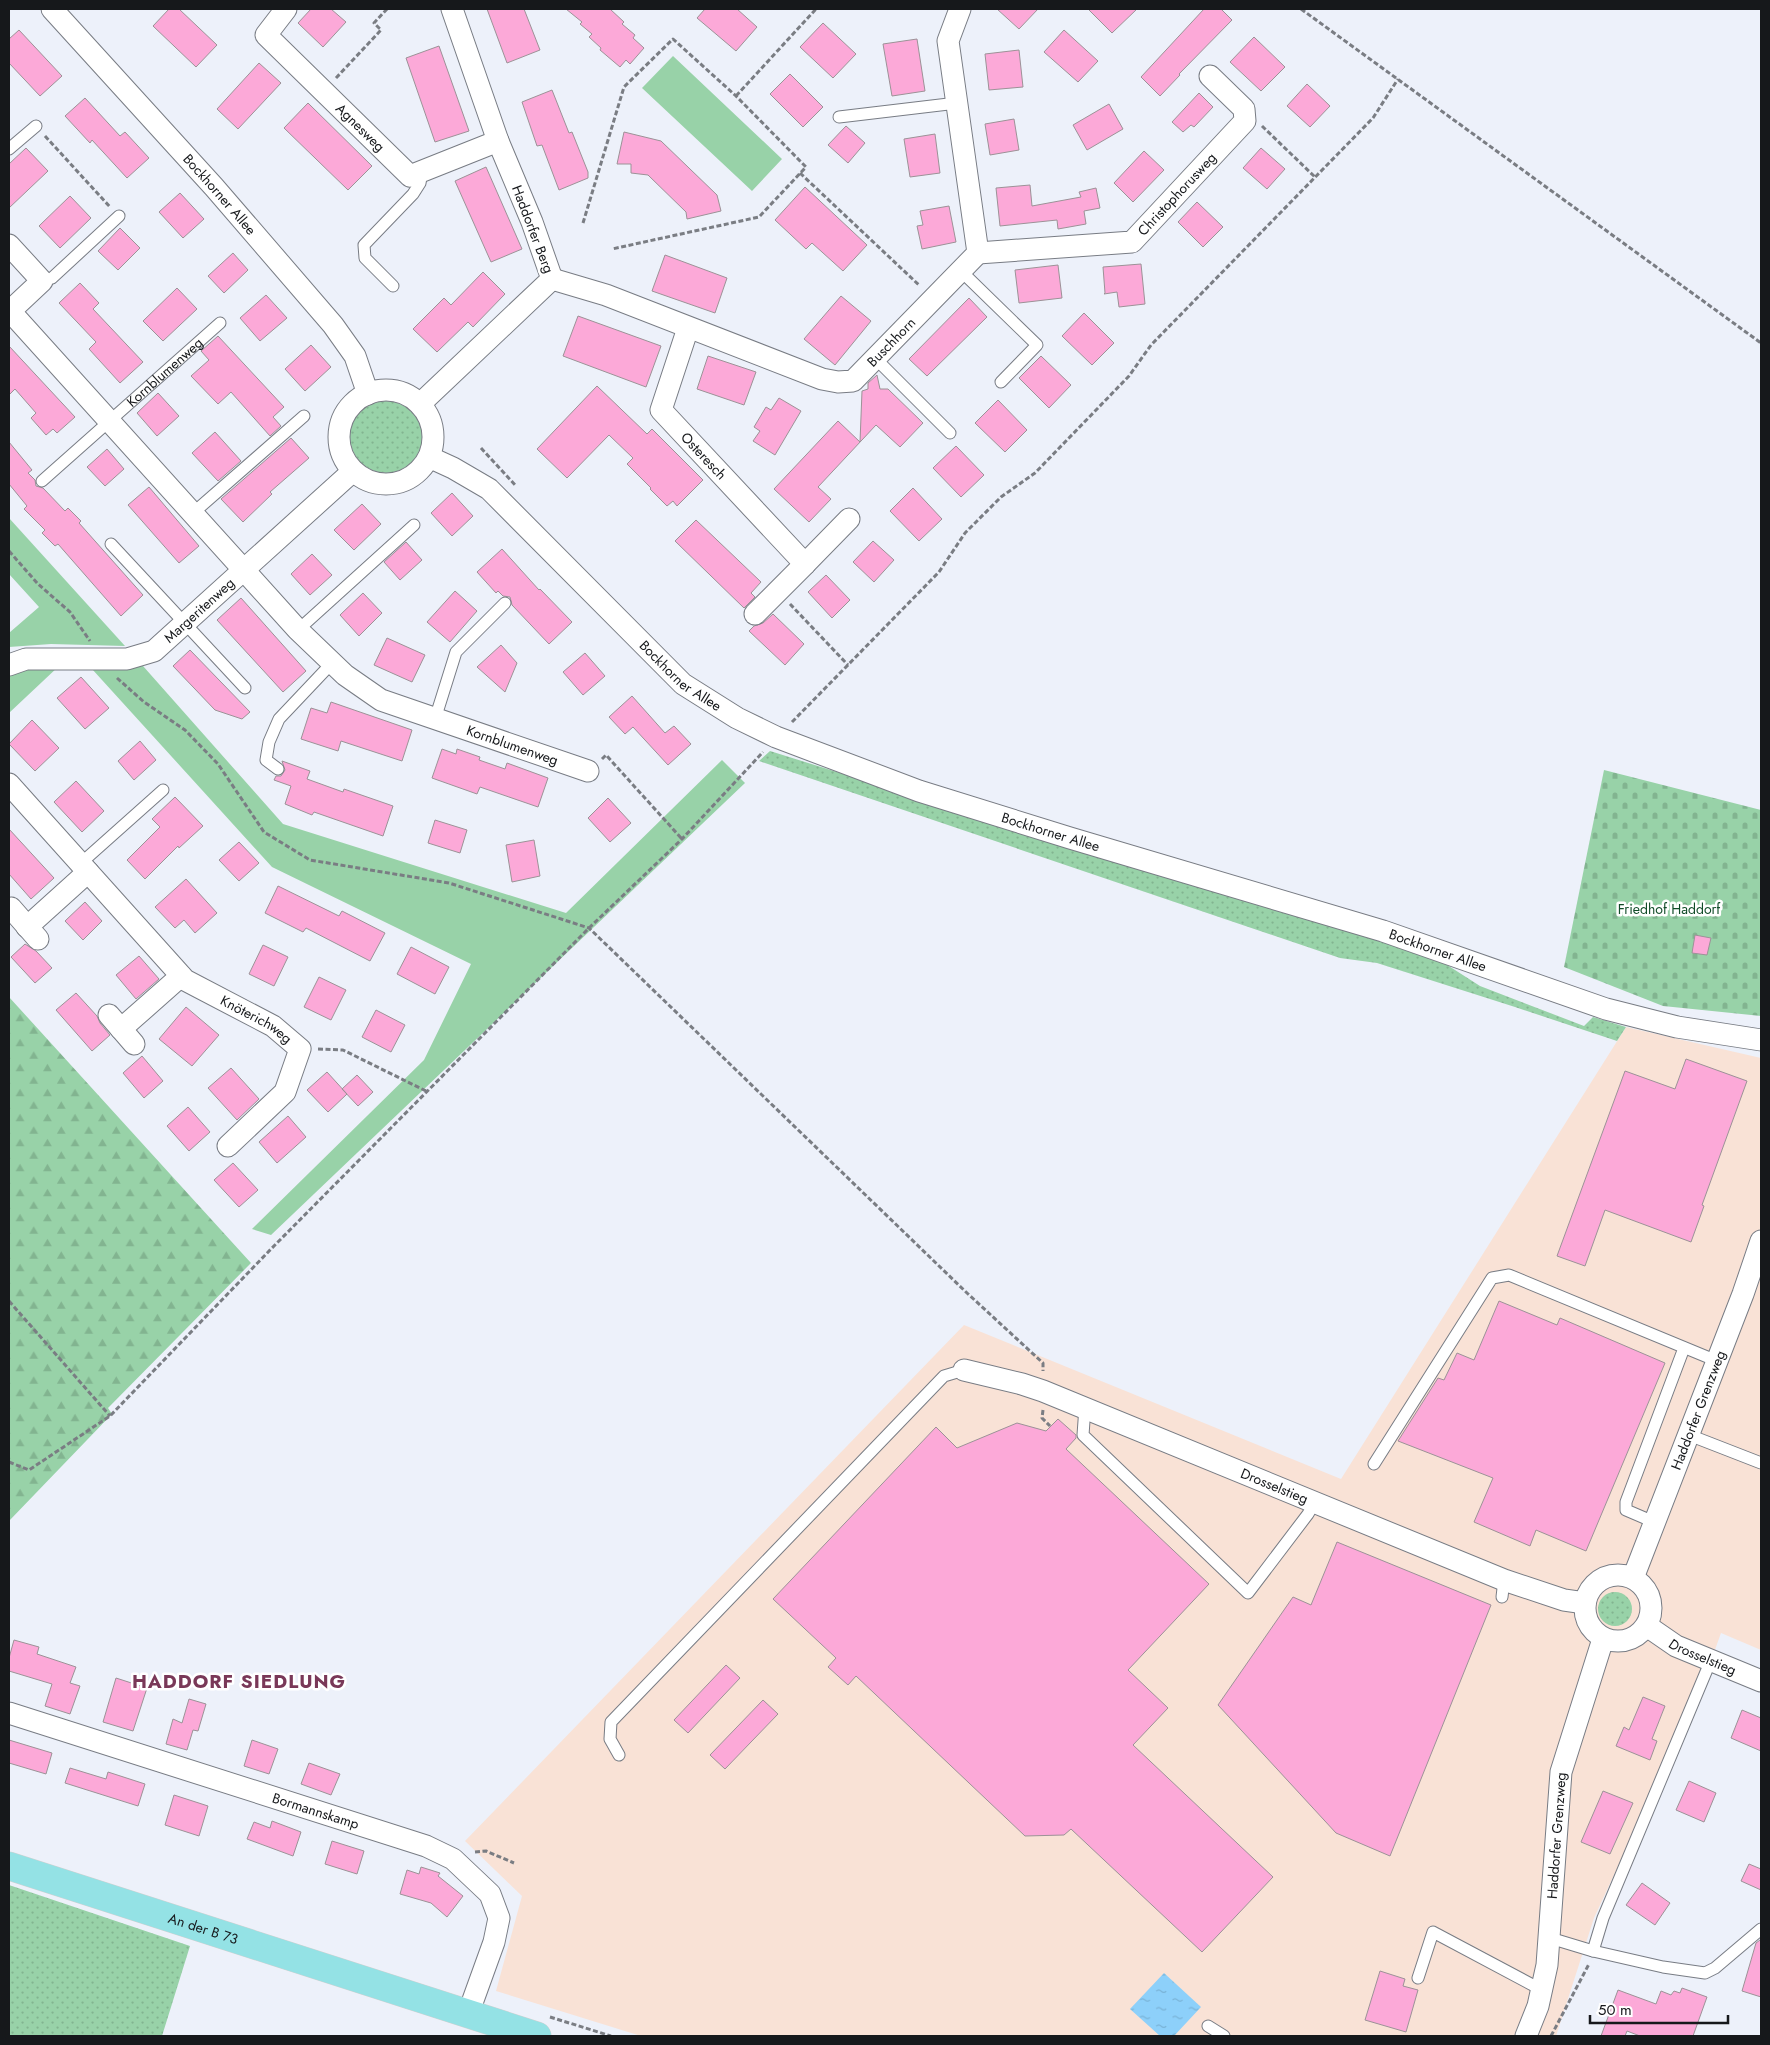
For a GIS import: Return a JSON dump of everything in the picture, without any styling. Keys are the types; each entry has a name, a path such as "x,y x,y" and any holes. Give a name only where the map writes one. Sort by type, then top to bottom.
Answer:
{"main road":[{"name":"An der B 73","path":"9,1866 468,2014"},
{"path":"468,2014 537,2036"}],"street":[{"name":"Bockhorner Allee","path":"52,9 214,187 333,325 355,356 368,394"},
{"name":"Agnesweg","path":"286,9 266,36 410,176 422,172"},
{"name":"Haddorfer Berg","path":"420,404 552,279 532,222 498,141 452,9"},
{"path":"960,9 948,41 978,253"},
{"path":"1210,76 1244,109 1245,121"},
{"name":"Christophorusweg","path":"978,253 1132,242 1245,121"},
{"path":"422,172 498,141"},
{"path":"9,245 42,281"},
{"name":"Buschhorn","path":"552,279 606,295 822,379 838,382 853,381 978,253"},
{"name":"Kornblumenweg","path":"42,281 9,311 243,571 332,664 381,700 588,771"},
{"name":"Osteresch","path":"688,328 661,410 805,564"},
{"path":"384,390 399,392 420,404 428,416 433,429 433,444 429,458 415,475 394,484 372,482 353,471 341,451 340,428 350,408 368,394 384,390"},
{"name":"Bockhorner Allee","path":"429,458 453,468 488,489 683,684 737,718 776,737 919,791 1079,841 1383,931 1606,1009 1677,1027 1761,1040"},
{"name":"Margeritenweg","path":"9,665 26,659 127,660 154,651 353,471"},
{"path":"755,614 849,519"},
{"name":"Knöterichweg","path":"9,784 185,980 273,1026 300,1049 285,1092 228,1146"},
{"path":"11,908 33,933 84,868"},
{"path":"121,1030 182,976"},
{"name":"Haddorfer Grenzweg","path":"1632,1578 1743,1294 1761,1240"},
{"name":"Drosselstieg","path":"964,1370 1022,1384 1085,1407 1315,1502 1503,1588 1585,1603"},
{"path":"1612,1575 1623,1575 1632,1578 1642,1584 1648,1594 1651,1604 1651,1615 1647,1626 1632,1639 1613,1642 1603,1638 1588,1624 1585,1603 1591,1589 1603,1579 1612,1575"},
{"name":"Drosselstieg","path":"1647,1626 1676,1646 1761,1680"},
{"name":"Haddorfer Grenzweg","path":"1526,2036 1542,1990 1550,1938 1561,1772 1603,1638"},
{"name":"Bormannskamp","path":"9,1713 426,1846 453,1859 490,1894 499,1918 494,1942 468,2014"}],"lane":[{"path":"838,117 957,103"},
{"path":"9,149 36,126"},
{"path":"393,286 365,258 364,245 413,194 420,183 422,172"},
{"name":"Kornblumenweg","path":"42,281 52,278 119,216"},
{"path":"960,271 1037,345 1001,382"},
{"name":"Kornblumenweg","path":"42,481 220,323"},
{"path":"875,358 950,433"},
{"path":"192,514 304,416"},
{"path":"298,630 414,525"},
{"path":"111,544 244,688"},
{"path":"435,719 456,652 505,603"},
{"path":"278,769 266,760 269,742 279,719 332,664"},
{"path":"84,868 163,790"},
{"path":"1374,1464 1492,1278 1509,1275 1717,1361"},
{"path":"1654,1522 1626,1510 1626,1502 1684,1348"},
{"path":"620,1754 610,1739 611,1722 944,1376 964,1370"},
{"path":"1085,1407 1082,1435 1248,1593 1315,1502"},
{"path":"1689,1435 1761,1464"},
{"path":"1593,1951 1603,1918 1711,1660"},
{"path":"1550,1938 1593,1951 1664,1967 1705,1973 1715,1968 1761,1929"},
{"path":"1418,1978 1433,1932 1542,1990"},
{"path":"1208,2026 1224,2036"}],"path":[{"path":"324,92 381,30 374,23 387,9"},
{"path":"736,96 816,9"},
{"path":"1301,9 1761,344"},
{"path":"583,223 624,87 674,39 736,96 806,167 759,217 612,250"},
{"path":"9,1462 30,1470 110,1416 271,1249 589,928 682,839 776,737 940,572 965,533 1001,497 1035,473 1129,376 1151,345 1374,118 1398,79"},
{"path":"1245,121 1264,127 1315,177"},
{"path":"36,126 119,216"},
{"path":"800,173 934,299"},
{"path":"481,448 522,492"},
{"path":"778,592 848,664"},
{"path":"588,771 606,755 682,839"},
{"path":"589,928 1043,1364"},
{"path":"300,1049 343,1050 428,1092"},
{"path":"9,1301 110,1416"},
{"path":"1042,1418 1050,1426"},
{"path":"457,1863 471,1853 486,1851 514,1863"},
{"path":"1551,2036 1586,1970 1593,1951"}],"shaded area":[{"path":"1626,1027 1761,1058 1761,1650 1721,1633 1703,1683 1594,1918 1556,2036 641,2036 496,1991 522,1896 465,1841 964,1325 1341,1479"}],"green space":[{"path":"673,56 782,159 752,191 642,88"},
{"path":"386,401 400,404 412,411 419,423 422,437 419,451 412,463 400,470 386,473 372,470 360,463 353,451 350,437 353,423 360,411 372,404"},
{"path":"9,518 125,646 51,644 9,647 9,633 39,607 9,574"},
{"path":"59,666 9,713 9,671"},
{"path":"143,666 283,824 566,913 722,760 745,783 271,1235 252,1229 424,1060 471,964 272,867 92,669"},
{"path":"770,751 1092,852 1430,954 1480,986 1584,1026 1593,1017 1626,1027 1617,1041 1377,963 1340,958 759,761"},
{"name":"Friedhof Haddorf","path":"1604,770 1761,810 1761,1016 1663,1006 1564,967"},
{"path":"9,997 251,1263 108,1408 112,1414 9,1521"},
{"path":"1615,1592 1627,1597 1632,1609 1627,1621 1615,1626 1603,1621 1598,1609 1603,1597"},
{"path":"9,1885 190,1946 162,2036 9,2036"}],"water":[{"path":"1164,1973 1201,2007 1174,2036 1160,2036 1130,2009"}],"building":[{"path":"169,9 179,9 217,45 196,67 153,26"},
{"path":"311,9 331,9 346,22 323,47 298,23"},
{"path":"487,9 524,9 540,50 507,63"},
{"path":"566,9 610,9 624,22 622,24 635,35 633,38 644,48 630,64 626,60 620,67 600,50 601,48 589,37 592,34 580,24 582,22"},
{"path":"705,9 737,9 757,27 736,51 697,18"},
{"path":"997,9 1038,9 1019,29"},
{"path":"1088,9 1137,9 1112,33"},
{"path":"1204,9 1221,9 1232,20 1160,96 1141,77"},
{"path":"823,23 856,54 833,78 800,47"},
{"path":"19,30 62,76 40,96 9,63 9,39"},
{"path":"1064,30 1098,61 1078,82 1044,52"},
{"path":"1254,37 1285,67 1261,91 1230,62"},
{"path":"917,39 925,91 892,96 883,44"},
{"path":"439,46 469,131 435,142 406,58"},
{"path":"1019,50 1023,87 989,90 985,54"},
{"path":"259,63 281,83 238,129 217,109"},
{"path":"790,74 823,107 803,127 770,94"},
{"path":"1307,84 1330,106 1310,127 1287,106"},
{"path":"552,90 569,133 572,132 588,172 588,178 559,190 542,145 537,146 522,102"},
{"path":"1199,93 1213,107 1194,127 1191,125 1183,132 1172,122"},
{"path":"85,98 120,136 125,132 149,158 127,178 92,140 90,143 65,116"},
{"path":"308,103 372,166 348,190 284,128"},
{"path":"1109,104 1123,129 1087,150 1073,125"},
{"path":"1014,119 1019,150 990,155 985,124"},
{"path":"846,126 865,143 848,163 828,145"},
{"path":"624,132 661,141 717,195 721,211 687,219 686,212 648,175 631,173 631,164 617,164"},
{"path":"935,134 940,173 910,177 904,139"},
{"path":"26,148 48,171 9,208 9,164"},
{"path":"1261,148 1285,169 1267,189 1243,168"},
{"path":"1144,151 1164,170 1133,202 1114,183"},
{"path":"486,167 522,249 491,262 455,181"},
{"path":"1030,185 1032,206 1081,197 1079,192 1096,188 1100,208 1084,211 1086,224 1058,229 1057,220 1000,226 996,188"},
{"path":"805,187 867,245 843,271 812,243 806,249 775,220"},
{"path":"180,193 204,219 183,238 159,212"},
{"path":"70,196 91,218 60,248 39,226"},
{"path":"1197,202 1223,227 1203,247 1178,222"},
{"path":"949,206 956,242 922,249 917,226 923,225 920,211"},
{"path":"120,228 140,248 118,270 98,251"},
{"path":"233,253 248,270 224,293 208,276"},
{"path":"665,255 727,278 715,313 652,291"},
{"path":"1141,264 1145,304 1119,307 1117,292 1104,294 1103,267"},
{"path":"1058,265 1062,298 1019,303 1015,270"},
{"path":"483,272 505,294 473,327 468,322 437,352 413,329 444,298 451,305"},
{"path":"80,283 99,303 93,309 143,362 120,383 89,349 96,342 59,303"},
{"path":"177,288 197,309 163,341 143,321"},
{"path":"266,295 287,318 260,341 240,318"},
{"path":"841,296 871,321 835,365 804,339"},
{"path":"969,298 987,317 927,376 909,359"},
{"path":"1084,313 1114,343 1092,365 1062,336"},
{"path":"578,316 661,346 646,387 563,356"},
{"path":"218,336 284,407 273,417 281,426 270,436 231,392 218,404 191,376 209,360 201,351"},
{"path":"311,345 331,367 305,391 285,369"},
{"path":"9,346 75,417 57,433 53,429 46,435 31,418 36,413 15,389 9,395"},
{"path":"708,356 756,372 744,405 697,389"},
{"path":"1041,356 1071,385 1049,408 1019,378"},
{"path":"877,375 880,389 888,389 923,423 900,447 876,425 818,487 831,499 809,522 774,489 838,421 860,442 862,391 868,389 868,383"},
{"path":"597,386 647,434 652,429 703,480 677,506 673,501 667,506 650,489 627,464 633,458 609,435 567,478 537,449"},
{"path":"158,393 179,416 157,436 137,413"},
{"path":"779,398 801,411 775,455 753,441 760,431 754,427 766,407 771,410"},
{"path":"998,400 1027,430 1005,452 975,423"},
{"path":"215,432 241,461 218,481 192,453"},
{"path":"291,438 309,458 270,492 272,494 243,522 221,499"},
{"path":"9,442 32,470 28,473 35,480 36,486 43,488 65,511 68,508 81,521 79,523 143,595 121,616 58,544 55,546 42,533 45,530 24,509 27,506 9,484"},
{"path":"956,446 984,475 961,497 933,468"},
{"path":"107,449 124,469 105,486 87,467"},
{"path":"149,487 199,546 179,563 128,505"},
{"path":"913,488 942,519 919,541 890,511"},
{"path":"452,493 473,516 452,536 431,513"},
{"path":"362,504 381,524 354,550 334,530"},
{"path":"696,520 761,582 751,593 755,597 744,608 675,541"},
{"path":"873,541 894,560 874,582 853,562"},
{"path":"406,542 422,560 400,580 384,562"},
{"path":"502,549 539,590 572,622 549,644 512,605 510,597 503,596 498,591 496,593 477,572"},
{"path":"312,554 332,575 310,595 291,574"},
{"path":"826,575 850,600 832,618 808,592"},
{"path":"455,591 477,611 450,642 427,622"},
{"path":"363,593 382,613 359,636 340,615"},
{"path":"241,598 306,671 283,692 217,620"},
{"path":"773,614 804,644 785,665 749,631 754,626 763,623"},
{"path":"387,638 425,655 412,682 374,665"},
{"path":"501,645 517,663 505,692 477,667"},
{"path":"190,650 250,712 242,719 215,710 173,666"},
{"path":"585,653 605,676 583,695 563,672"},
{"path":"81,677 109,708 85,729 57,698"},
{"path":"632,696 665,733 674,726 691,744 668,765 633,727 625,734 609,717"},
{"path":"331,702 412,730 402,761 341,741 338,751 301,739 311,708 327,713"},
{"path":"32,720 59,748 35,771 9,744"},
{"path":"140,741 156,760 134,780 118,761"},
{"path":"442,749 456,754 457,749 480,757 479,760 505,769 507,763 548,778 538,807 480,787 477,794 432,778"},
{"path":"282,761 310,771 307,779 343,792 344,789 393,806 383,836 314,812 312,815 285,804 291,786 274,780 276,776 281,776 285,770"},
{"path":"76,781 104,811 82,832 54,802"},
{"path":"175,797 203,826 179,848 178,846 145,879 127,860 160,827 152,819"},
{"path":"608,798 631,823 610,842 588,818"},
{"path":"435,820 467,830 460,853 428,843"},
{"path":"9,829 54,878 31,899 9,874"},
{"path":"534,840 540,876 512,882 506,845"},
{"path":"239,842 259,863 239,881 219,860"},
{"path":"186,879 217,913 195,933 184,920 175,928 155,907"},
{"path":"278,886 339,916 342,911 385,933 370,961 306,928 303,932 265,913"},
{"path":"85,902 102,921 83,940 65,921"},
{"path":"1695,935 1711,938 1707,955 1692,953"},
{"path":"25,944 36,951 52,968 35,983 11,957"},
{"path":"263,945 288,957 274,986 249,974"},
{"path":"411,947 449,967 435,994 397,974"},
{"path":"139,956 159,979 136,999 116,975"},
{"path":"319,977 346,990 331,1020 304,1007"},
{"path":"76,993 97,1016 110,1035 92,1051 56,1010"},
{"path":"186,1007 219,1035 192,1066 159,1039"},
{"path":"376,1010 405,1025 391,1052 362,1037"},
{"path":"142,1056 163,1081 144,1098 123,1073"},
{"path":"1686,1059 1747,1081 1702,1205 1704,1206 1691,1242 1605,1210 1585,1266 1557,1256 1625,1071 1675,1089"},
{"path":"231,1068 259,1099 237,1120 208,1088"},
{"path":"327,1072 347,1094 328,1112 307,1090"},
{"path":"357,1075 373,1092 358,1106 342,1089"},
{"path":"188,1107 210,1132 189,1151 167,1126"},
{"path":"288,1116 306,1137 277,1163 259,1142"},
{"path":"233,1163 258,1190 239,1207 214,1180"},
{"path":"1499,1301 1557,1325 1560,1318 1665,1363 1586,1551 1536,1530 1530,1546 1474,1522 1493,1478 1398,1441 1438,1378 1444,1380 1457,1353 1474,1360"},
{"path":"1058,1419 1076,1435 1076,1438 1066,1449 1209,1584 1128,1670 1168,1708 1133,1745 1273,1877 1202,1952 1071,1829 1064,1835 1025,1836 856,1676 848,1685 828,1667 836,1658 773,1599 936,1427 957,1448 1017,1423 1046,1431"},
{"path":"1337,1542 1491,1605 1390,1856 1336,1833 1218,1705 1293,1597 1311,1605"},
{"path":"14,1640 39,1647 37,1654 76,1667 70,1683 80,1686 70,1714 45,1706 52,1684 9,1671 9,1658"},
{"path":"726,1665 740,1678 688,1733 674,1720"},
{"path":"116,1678 147,1688 133,1731 103,1722"},
{"path":"1643,1697 1665,1706 1652,1739 1657,1741 1650,1760 1616,1746 1624,1727 1629,1730"},
{"path":"189,1699 206,1704 198,1731 193,1730 187,1750 166,1744 173,1719 182,1723"},
{"path":"763,1700 778,1714 725,1769 710,1755"},
{"path":"1742,1710 1761,1718 1761,1751 1731,1738"},
{"path":"9,1740 52,1753 46,1774 9,1763"},
{"path":"252,1740 278,1749 269,1774 244,1766"},
{"path":"309,1763 340,1774 331,1795 301,1784"},
{"path":"70,1768 106,1779 108,1772 145,1784 138,1806 65,1783"},
{"path":"1689,1781 1716,1793 1704,1822 1676,1810"},
{"path":"1603,1791 1633,1803 1610,1854 1581,1842"},
{"path":"174,1795 208,1806 199,1836 165,1825"},
{"path":"272,1821 301,1832 293,1856 247,1839 254,1822 270,1828"},
{"path":"332,1841 364,1851 357,1874 325,1864"},
{"path":"1749,1864 1761,1869 1761,1890 1741,1881"},
{"path":"421,1867 440,1873 438,1876 463,1896 447,1917 431,1903 400,1894 407,1870 419,1874"},
{"path":"1642,1883 1670,1903 1655,1925 1626,1905"},
{"path":"1760,1940 1761,1997 1742,1991 1756,1943"},
{"path":"1380,1971 1405,1979 1403,1986 1418,1990 1406,2032 1365,2020"},
{"path":"1682,1988 1707,1997 1693,2036 1640,2036 1627,2031 1625,2036 1601,2036 1618,1990 1656,2004 1661,1991 1671,1995 1674,1991 1680,1993"}],"district":[{"name":"HADDORF SIEDLUNG","path":"239,1681"}]}
